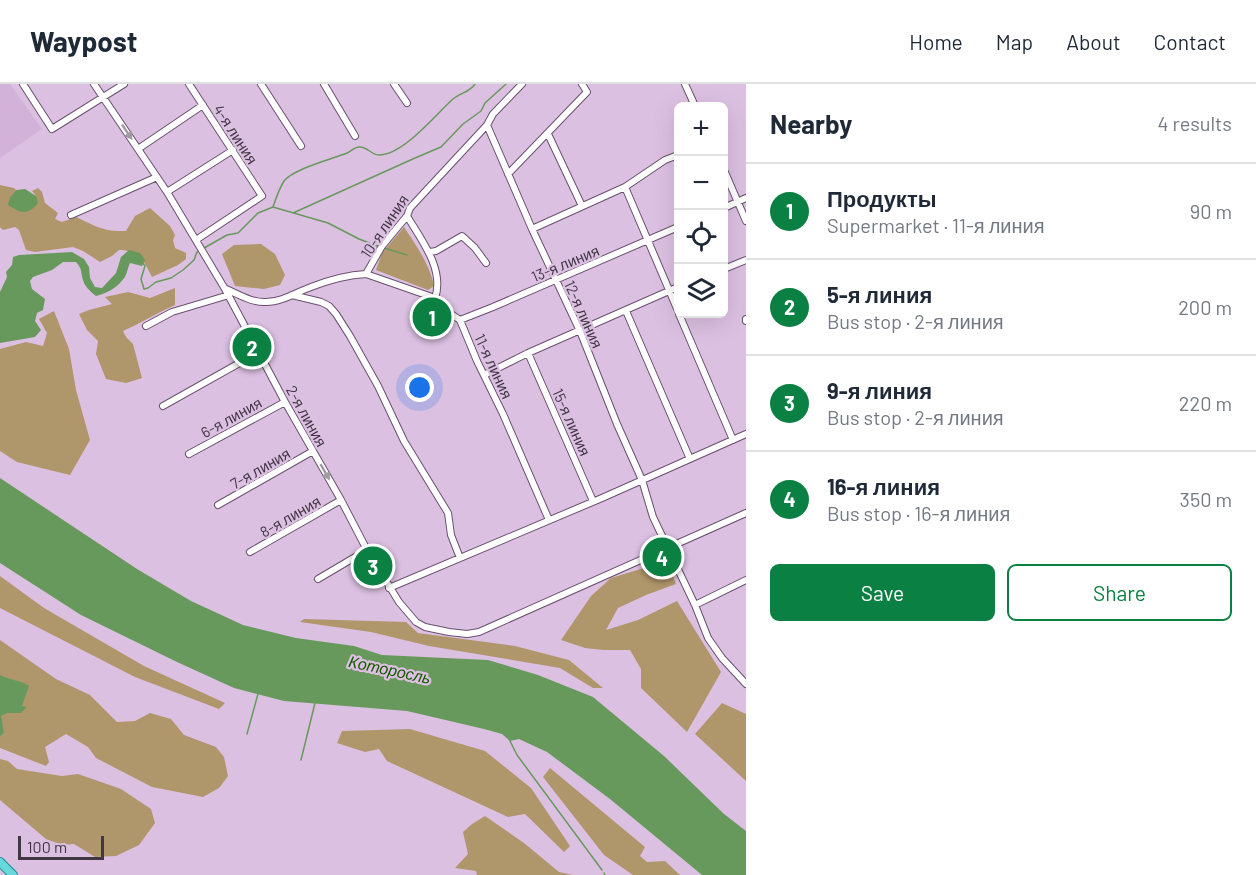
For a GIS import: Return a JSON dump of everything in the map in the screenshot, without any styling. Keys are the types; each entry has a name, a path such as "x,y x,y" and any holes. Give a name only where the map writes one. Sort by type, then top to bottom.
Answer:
{"main road":[{"path":"0,862 13,875"}],"street":[{"path":"23,84 52,129 124,84"},
{"path":"94,84 167,192 197,243"},
{"name":"4-я линия","path":"189,84 262,196 220,223 197,243"},
{"path":"261,84 301,146"},
{"path":"324,84 355,136"},
{"path":"394,84 407,103"},
{"name":"10-я линия","path":"227,292 251,300 277,301 312,286 349,275 366,274 419,196 522,84"},
{"path":"508,174 587,92 582,84"},
{"path":"685,84 693,102"},
{"path":"138,149 203,105"},
{"name":"12-я линия","path":"486,125 580,332 642,480 653,517 695,604 708,638 722,658 746,684"},
{"path":"548,134 582,206"},
{"path":"167,192 233,150"},
{"path":"532,229 625,187 665,160 675,156"},
{"path":"71,215 157,177"},
{"path":"728,181 746,221"},
{"path":"625,187 674,300"},
{"path":"728,206 746,198"},
{"path":"407,216 430,252 438,281 435,298"},
{"name":"13-я линия","path":"460,320 674,229"},
{"path":"430,252 462,236 486,263"},
{"name":"2-я линия","path":"197,243 227,292 367,550 389,588 416,622 436,630 467,634 479,632 746,513"},
{"path":"728,267 746,260"},
{"name":"11-я линия","path":"366,274 435,298 460,320 549,520"},
{"path":"484,375 528,353 674,289"},
{"path":"146,326 172,312 227,292"},
{"path":"292,295 329,306 350,336 378,386 404,441 448,513 451,535 460,558"},
{"path":"626,311 690,459"},
{"path":"682,318 733,440"},
{"path":"163,406 259,352"},
{"name":"15-я линия","path":"528,353 593,501"},
{"name":"6-я линия","path":"189,454 285,402"},
{"path":"389,588 746,434"},
{"name":"7-я линия","path":"218,505 313,451"},
{"name":"8-я линия","path":"250,552 341,500"},
{"path":"318,579 367,550"},
{"path":"695,604 746,580"}],"shaded area":[{"path":"0,84 10,84 42,129 0,158"},
{"path":"0,185 16,190 10,197 36,196 32,191 38,188 42,192 45,203 58,213 55,219 62,222 76,217 100,228 111,230 126,231 135,216 150,208 170,226 175,235 173,240 175,248 186,253 186,259 152,277 140,258 131,252 119,250 100,262 73,247 35,252 26,250 19,230 15,227 3,230 0,227"},
{"path":"404,227 429,270 434,286 428,290 376,270 382,253"},
{"path":"261,244 275,254 285,275 280,285 264,289 235,286 222,254 234,245"},
{"path":"175,288 175,305 123,331 133,344 142,378 126,383 106,379 96,354 98,341 87,330 79,314 112,304 105,297 128,292 150,298"},
{"path":"54,311 69,349 76,390 90,440 70,475 17,462 0,451 0,349 26,342 43,346 47,333 39,319"},
{"path":"644,568 670,569 676,584 618,608 606,630 638,620 677,601 721,672 687,732 641,688 641,669 630,650 585,648 561,640 591,596 611,578"},
{"path":"0,576 44,608 144,666 225,703 219,709 135,677 0,608"},
{"path":"304,619 406,622 418,633 515,646 569,660 603,688 593,688 560,668 429,646 371,632 300,622"},
{"path":"0,640 56,679 90,695 117,722 135,721 150,713 171,719 184,735 216,747 224,757 228,776 219,788 203,797 152,787 96,758 88,747 66,734 45,747 49,762 46,766 0,748"},
{"path":"722,703 746,714 746,781 695,734"},
{"path":"410,729 485,751 531,788 570,846 564,852 525,814 508,817 387,761 379,749 365,752 337,743 342,731"},
{"path":"0,759 8,761 17,769 62,776 78,774 121,789 151,809 155,823 139,845 116,856 95,857 74,844 62,845 46,839 0,800"},
{"path":"550,768 645,847 640,856 647,862 665,861 680,875 633,875 604,855 543,777"},
{"path":"485,816 524,843 559,872 573,875 477,875 476,871 455,868 468,854 463,832"}],"water":[{"path":"25,189 36,196 38,203 31,210 24,212 8,205 10,197 16,190"},
{"path":"129,250 140,253 145,260 142,266 130,263 122,281 112,290 100,295 96,296 86,287 76,262 63,262 52,270 33,277 30,281 32,289 45,299 43,310 37,313 35,321 41,330 35,337 0,343 0,292 7,277 6,272 12,265 13,257 72,252 84,259 95,287 102,288 116,273 121,257"},
{"name":"Которосль","path":"0,478 137,569 191,601 243,625 296,638 354,646 382,655 488,660 538,675 593,697 664,756 724,814 746,831 746,875 702,875 610,799 547,752 519,739 510,741 502,734 407,711 284,701 234,688 81,615 0,563"},
{"path":"0,675 29,686 22,706 27,707 21,713 7,713 1,716 4,733 0,736"}],"waterway":[{"path":"204,248 227,235 238,233 258,213 273,207 284,181 296,172 358,147 377,155 389,153 419,133 453,99 475,84"},
{"path":"293,213 441,147 463,124 481,111 485,103 506,84"},
{"path":"273,207 328,223 380,247"},
{"path":"384,248 407,255"},
{"path":"142,262 145,266 141,279 144,289 156,282 171,278 183,270 194,260 200,250"},
{"path":"247,734 258,694"},
{"path":"301,760 315,703"},
{"path":"510,741 517,755 602,870"}],"place":[{"name":"Продукты","path":"432,317"},
{"name":"5-я линия","path":"252,347"},
{"name":"16-я линия","path":"662,557"},
{"name":"9-я линия","path":"373,566"}]}
